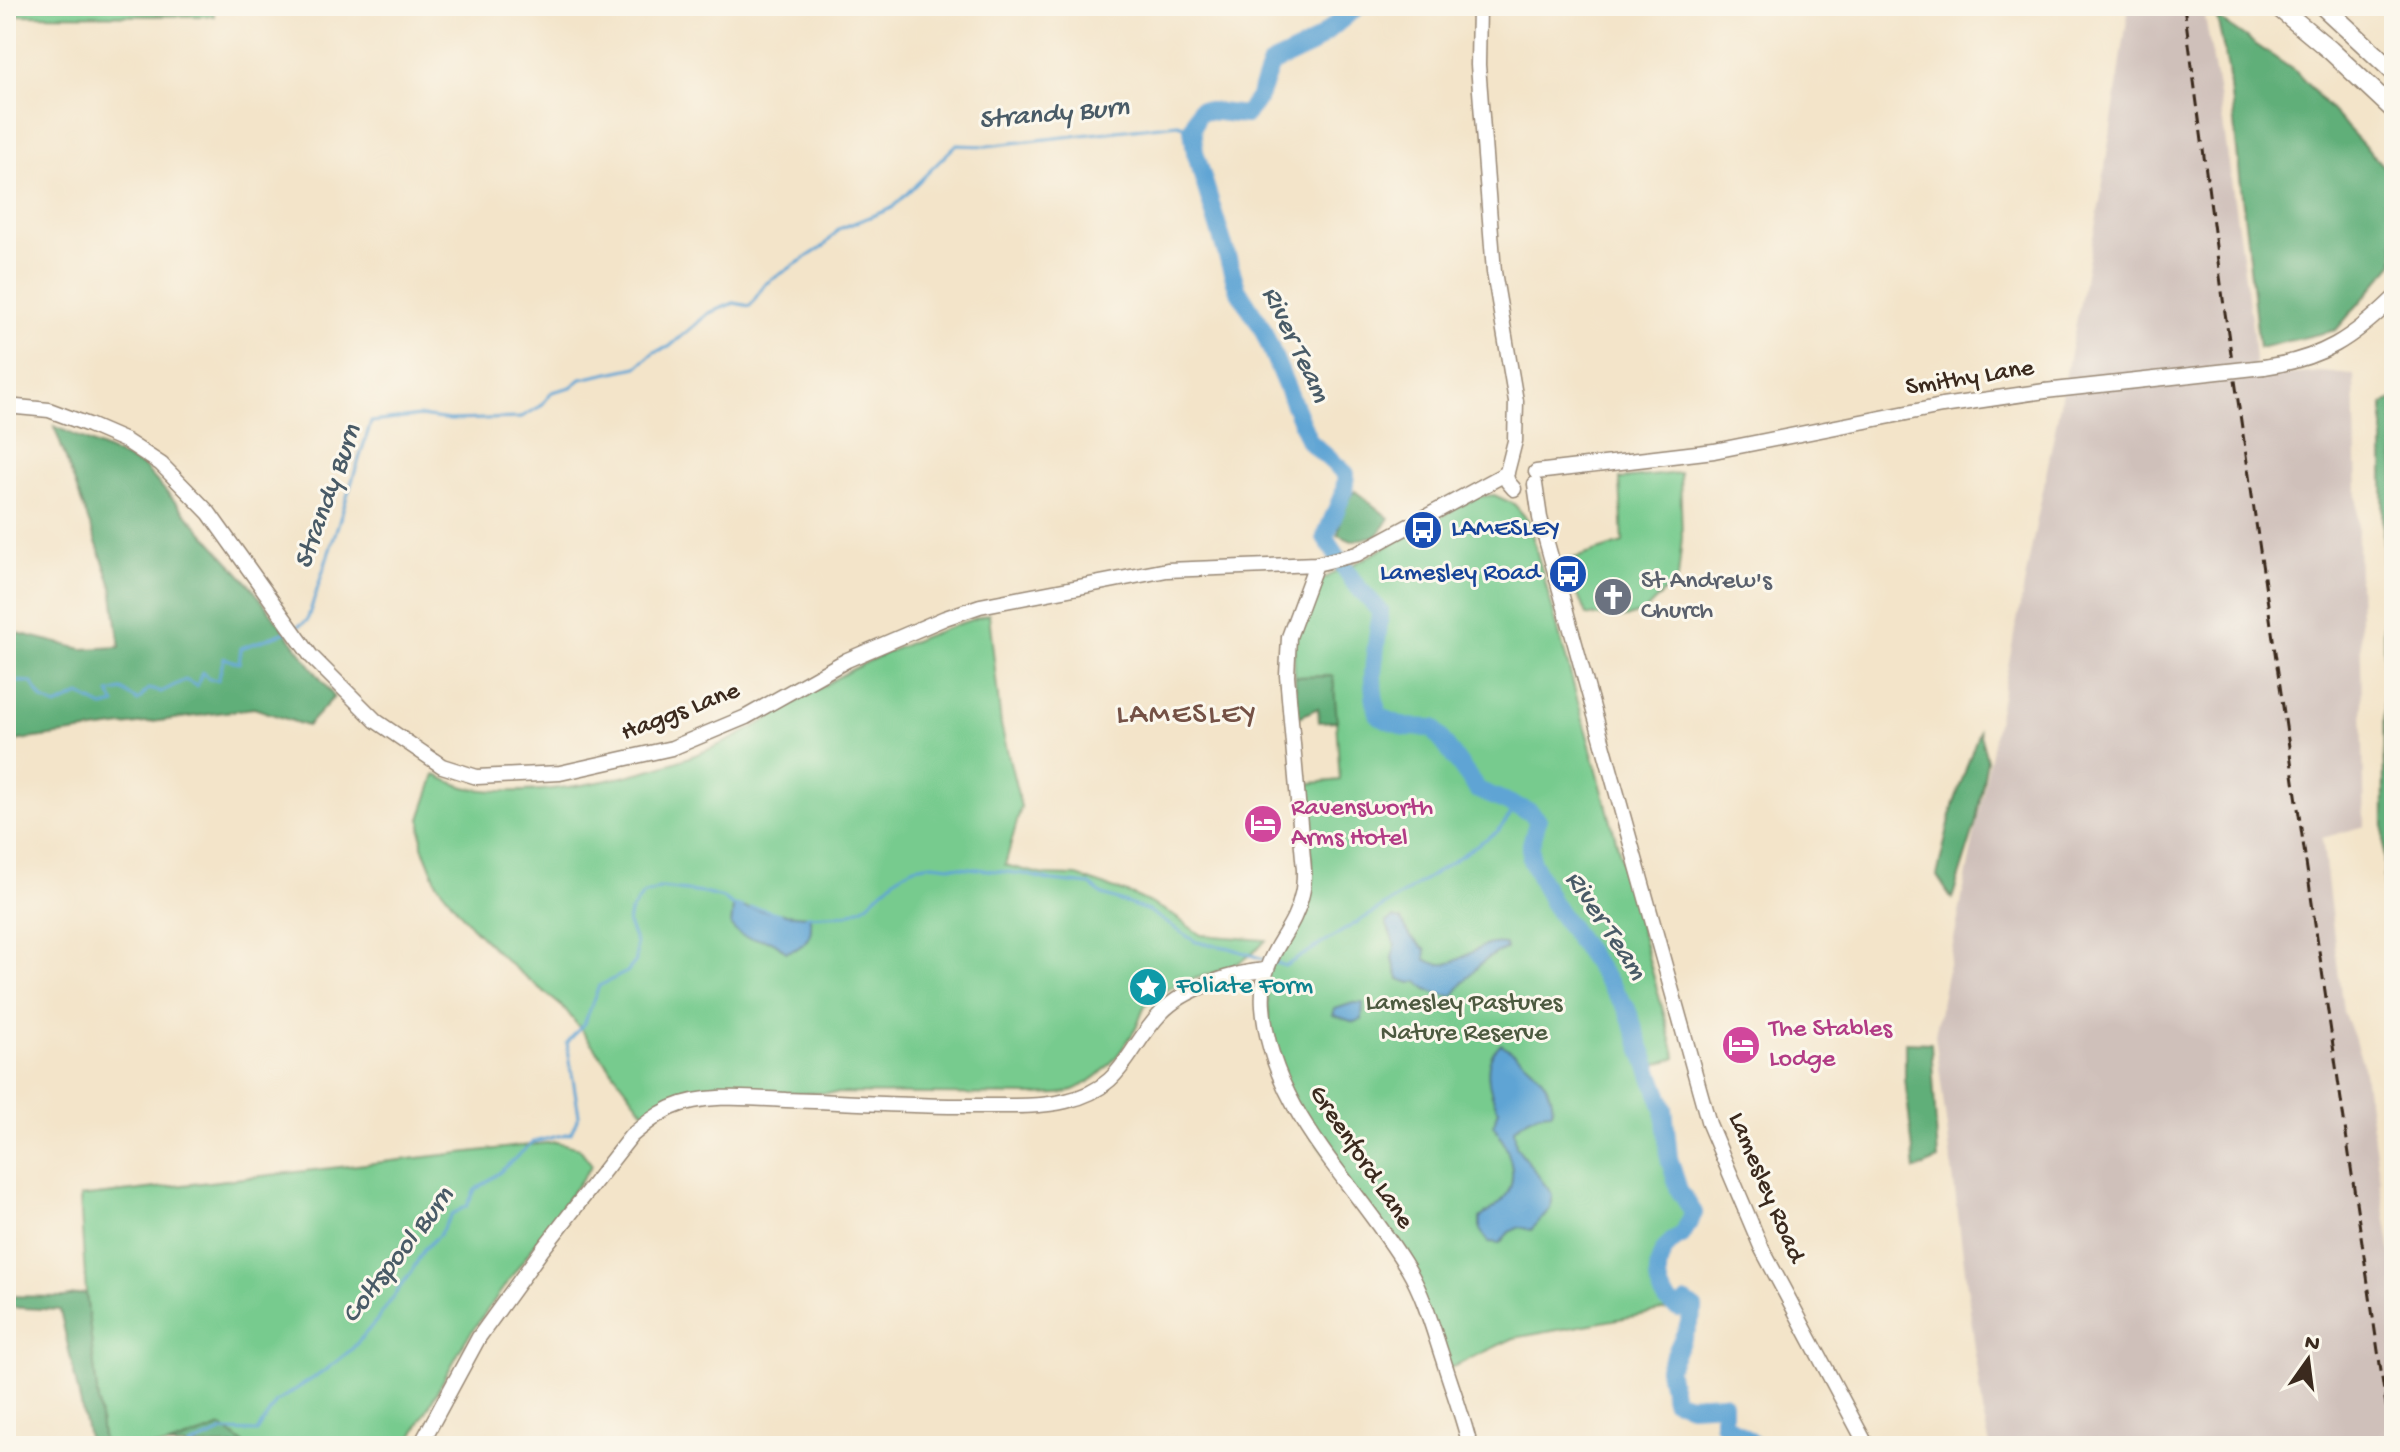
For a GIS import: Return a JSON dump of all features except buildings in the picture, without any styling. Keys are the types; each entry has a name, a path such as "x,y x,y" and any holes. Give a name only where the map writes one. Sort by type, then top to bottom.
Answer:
{"highway":[{"path":"2277,6 2394,110"},
{"path":"2323,6 2394,72"}],"street":[{"name":"Lamesley Road","path":"1479,6 1478,65 1494,272 1500,321 1514,388 1515,432 1523,471 1540,518 1709,1124 1762,1249 1867,1446"},
{"name":"Smithy Lane","path":"1523,471 1714,451 1942,406 2299,361 2333,347 2364,327 2394,298"},
{"name":"Haggs Lane","path":"6,406 49,410 126,441 161,464 209,513 311,656 376,721 442,766 477,777 560,773 672,748 746,717 847,660 980,606 1167,570 1319,564 1357,554 1480,489 1523,471"},
{"name":"Lamesley Road","path":"1523,471 1508,482 1540,518"},
{"path":"1516,490 1530,489 1523,471"},
{"name":"Haggs Lane","path":"1480,489 1497,485 1516,490"},
{"name":"Greenford Lane","path":"1319,564 1289,637 1287,675 1304,870 1302,894 1266,970 1263,1003 1266,1031 1283,1085 1298,1117 1408,1269 1427,1309 1470,1446"},
{"path":"420,1446 479,1337 542,1250 631,1136 647,1122 673,1107 705,1100 758,1099 958,1106 1023,1106 1064,1102 1086,1095 1111,1081 1161,1012 1193,990 1250,971 1266,970"}],"shaded area":[{"path":"2129,6 2203,6 2218,88 2253,333 2256,377 2321,372 2354,375 2365,826 2322,838 2343,1011 2362,1060 2394,1273 2394,1446 1990,1446 1984,1419 1935,1035 2100,202"}],"green space":[{"path":"6,6 213,6 214,16 6,15"},
{"path":"2217,18 2296,72 2394,178 2394,263 2336,330 2259,348 2228,69"},
{"path":"2394,398 2394,1033 2384,885 2383,405"},
{"path":"54,426 143,466 250,585 334,697 307,726 254,708 6,742 6,630 82,649 120,647 112,586"},
{"path":"1680,473 1682,537 1678,578 1645,611 1626,618 1586,615 1565,561 1623,543 1620,479"},
{"path":"1355,491 1389,518 1378,535 1352,541 1338,535 1343,507"},
{"name":"Lamesley Pastures Nature Reserve","path":"1494,495 1514,504 1528,520 1676,1058 1648,1067 1664,1109 1669,1158 1679,1190 1694,1213 1682,1235 1671,1240 1659,1259 1664,1296 1669,1305 1679,1308 1514,1338 1446,1370 1408,1269 1298,1117 1271,1055 1266,970 1289,941 1300,920 1311,882 1304,784 1340,780 1333,676 1295,677 1294,643 1298,620 1307,598 1330,575 1477,497"},
{"path":"989,614 1001,725 1021,807 1005,865 1044,875 1077,876 1133,895 1167,911 1201,935 1266,940 1241,961 1184,982 1150,1000 1136,1028 1115,1058 1098,1076 1077,1089 1062,1094 1035,1095 705,1092 673,1099 644,1112 565,1009 505,960 471,926 437,883 422,846 421,816 435,775 465,787 500,791 570,787 642,772 708,750 869,661"},
{"path":"1333,676 1337,721 1319,722 1318,708 1297,718 1295,677"},
{"path":"1979,731 1987,760 1975,826 1952,899 1937,876 1953,806"},
{"path":"1905,1042 1931,1043 1938,1160 1915,1170 1905,1078"},
{"path":"556,1142 579,1148 592,1165 465,1341 407,1446 247,1446 222,1427 166,1446 103,1446 86,1293 80,1197"},
{"path":"86,1293 103,1446 90,1446 60,1310 6,1307 6,1296 64,1297"},
{"path":"222,1427 247,1446 167,1446"}],"water":[{"path":"733,906 809,916 810,935 798,948 786,952 769,941 748,938 731,926"},
{"path":"1393,918 1401,920 1411,937 1426,950 1425,959 1436,964 1455,961 1483,946 1505,944 1506,949 1483,962 1453,996 1438,994 1418,981 1411,983 1399,979 1392,958 1395,946 1386,922"},
{"path":"1363,1003 1362,1020 1354,1022 1333,1015 1335,1009"},
{"path":"1501,1044 1537,1072 1549,1091 1552,1112 1532,1117 1514,1129 1516,1146 1552,1194 1550,1209 1531,1230 1520,1227 1509,1232 1500,1243 1489,1242 1480,1230 1480,1218 1503,1200 1512,1180 1507,1151 1493,1125 1499,1110 1488,1076 1491,1058"}],"waterway":[{"name":"River Team","path":"1358,6 1311,45 1271,64 1258,99 1245,115 1200,110 1192,129 1195,152 1237,288 1262,328 1309,441 1346,474 1344,491 1325,537 1355,584 1380,611 1373,676 1379,716 1405,727 1433,728 1478,790 1530,812 1538,820 1531,844 1531,860 1552,902 1627,1009 1664,1109 1669,1158 1679,1190 1694,1213 1682,1235 1664,1250 1658,1273 1659,1284 1670,1303 1679,1308 1686,1303 1694,1309 1668,1369 1674,1400 1690,1405 1723,1403 1723,1423 1756,1446"},
{"name":"Strandy Burn","path":"296,627 307,621 371,422 420,416 450,420 520,418 541,406 552,392 571,387 581,379 637,367 654,352 669,347 709,313 734,303 750,306 765,284 824,246 839,229 892,208 956,145 986,146 1178,124 1192,129"},
{"name":"Strandy Burn","path":"6,681 31,682 43,700 56,706 80,695 103,707 115,704 109,693 122,690 138,701 148,689 161,692 185,680 197,686 202,672 209,679 218,680 224,658 239,663 241,648 289,631"},
{"name":"Coltspool Burn","path":"1273,962 1285,966 1399,897 1498,831 1517,806"},
{"name":"Coltspool Burn","path":"806,916 847,914 864,907 897,877 914,867 932,864 1090,885 1103,895 1149,911 1196,942 1230,948 1266,960"},
{"name":"Coltspool Burn","path":"189,1446 224,1431 257,1432 276,1402 351,1350 377,1320 424,1249 439,1235 452,1214 467,1206 475,1190 533,1142 571,1133 579,1115 567,1043 585,1022 599,986 627,972 636,961 636,943 628,924 630,912 643,895 662,888 703,893 743,907"},
{"name":"Coltspool Burn","path":"751,908 782,915"}],"railway":[{"path":"2184,6 2223,299 2392,1446"}],"place":[{"name":"LAMESLEY","path":"1423,530"},
{"name":"Lamesley Road","path":"1568,574"},
{"name":"St Andrew's Church","path":"1613,597"},
{"name":"Ravensworth Arms Hotel","path":"1263,824"},
{"name":"Foliate Form","path":"1148,987"},
{"name":"The Stables Lodge","path":"1741,1045"}],"district":[{"name":"LAMESLEY","path":"1187,716"}]}
